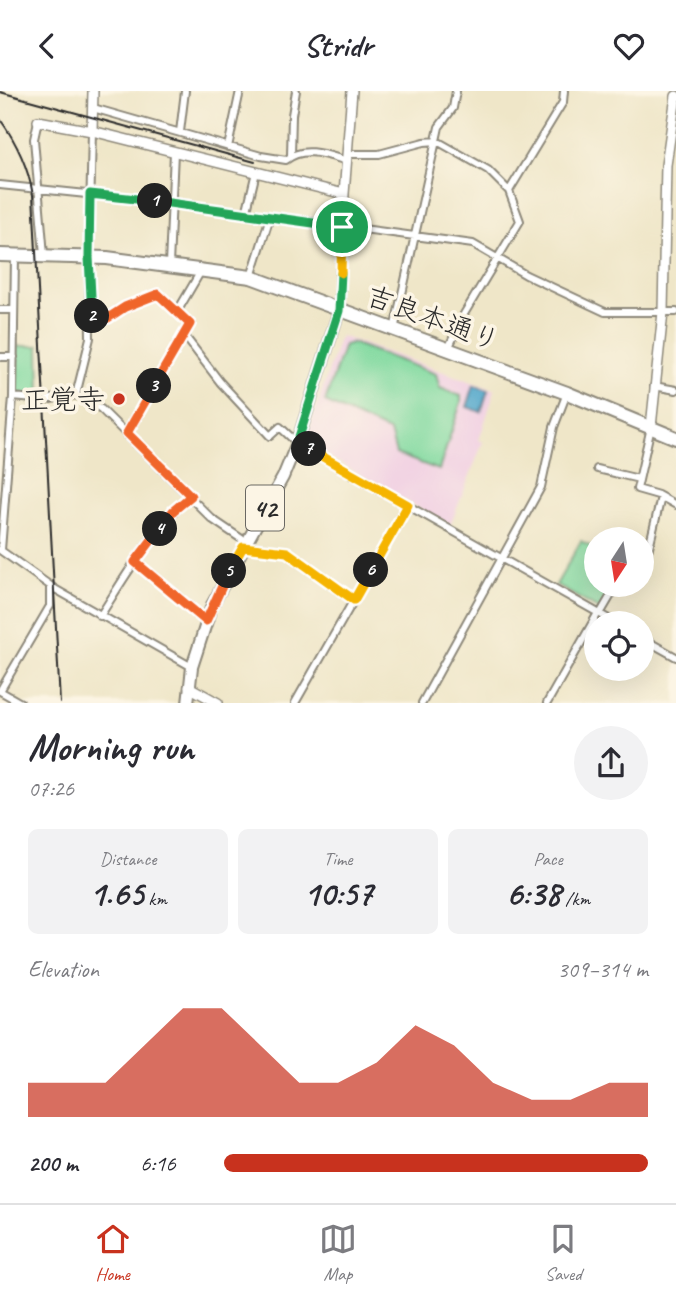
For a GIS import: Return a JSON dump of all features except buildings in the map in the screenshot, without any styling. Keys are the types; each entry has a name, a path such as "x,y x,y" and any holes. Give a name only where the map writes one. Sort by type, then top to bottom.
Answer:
{"highway":[{"name":"吉良本通り","path":"0,255 89,257 251,277 567,393 676,438"}],"main road":[{"name":"42","path":"188,702 192,667 206,621 220,587 283,477 297,443 339,311"}],"street":[{"path":"76,395 90,338 93,91"},
{"path":"180,132 185,91"},
{"path":"228,147 240,91"},
{"path":"291,155 292,115 296,91"},
{"path":"339,311 352,91"},
{"path":"394,330 439,127 453,108 456,91"},
{"path":"509,191 563,102 564,91"},
{"path":"676,96 666,165 663,312 651,427 637,489 676,505"},
{"path":"93,108 228,147 286,160 291,155 312,151 348,158 437,141 488,170 509,191 520,221 464,314 449,349"},
{"path":"44,255 34,139 38,121 92,131 344,194"},
{"path":"169,265 174,152"},
{"path":"246,214 256,172"},
{"path":"0,185 173,203 473,244 526,275 605,312 676,312"},
{"path":"251,277 270,217"},
{"path":"15,255 13,397 7,493 0,550 50,586 192,667"},
{"path":"177,312 202,269"},
{"path":"90,316 108,318 125,307 158,294 190,324 127,433"},
{"path":"0,310 14,310"},
{"path":"184,335 220,382 270,436 280,427 297,443 595,611"},
{"path":"0,357 14,357"},
{"path":"654,386 676,390"},
{"path":"422,702 541,487 549,445 567,393"},
{"path":"13,397 44,400 76,395 101,408 212,519 244,544 287,552 354,600"},
{"path":"597,469 639,479"},
{"path":"0,487 7,493"},
{"path":"100,616 173,511 191,496"},
{"path":"654,528 661,497"},
{"path":"295,702 408,505"},
{"path":"135,562 206,621"},
{"path":"21,702 0,691 50,606 50,586"},
{"path":"547,702 584,639"},
{"path":"654,645 676,657"},
{"path":"189,687 218,702"}],"shaded area":[{"path":"340,336 495,390 479,440 483,442 450,526 305,443"}],"green space":[{"path":"352,343 436,374 440,388 461,396 439,470 396,454 390,432 325,402 344,345"},
{"path":"17,346 39,346 40,397 16,392"},
{"path":"581,541 584,543 584,597 610,597 602,611 556,585"}],"water":[{"path":"474,385 488,390 481,412 467,407"}],"railway":[{"path":"0,92 255,162"},
{"path":"0,119 21,155 33,195 60,703"}],"place":[{"name":"正覚寺","path":"119,399"}],"route":[{"path":"90,194 342,227 339,311 297,443 408,505 354,600 287,552 243,547 220,587 206,621 135,562 173,511 191,496 127,433 190,324 158,294 125,307 108,318 90,316 90,194"}]}
